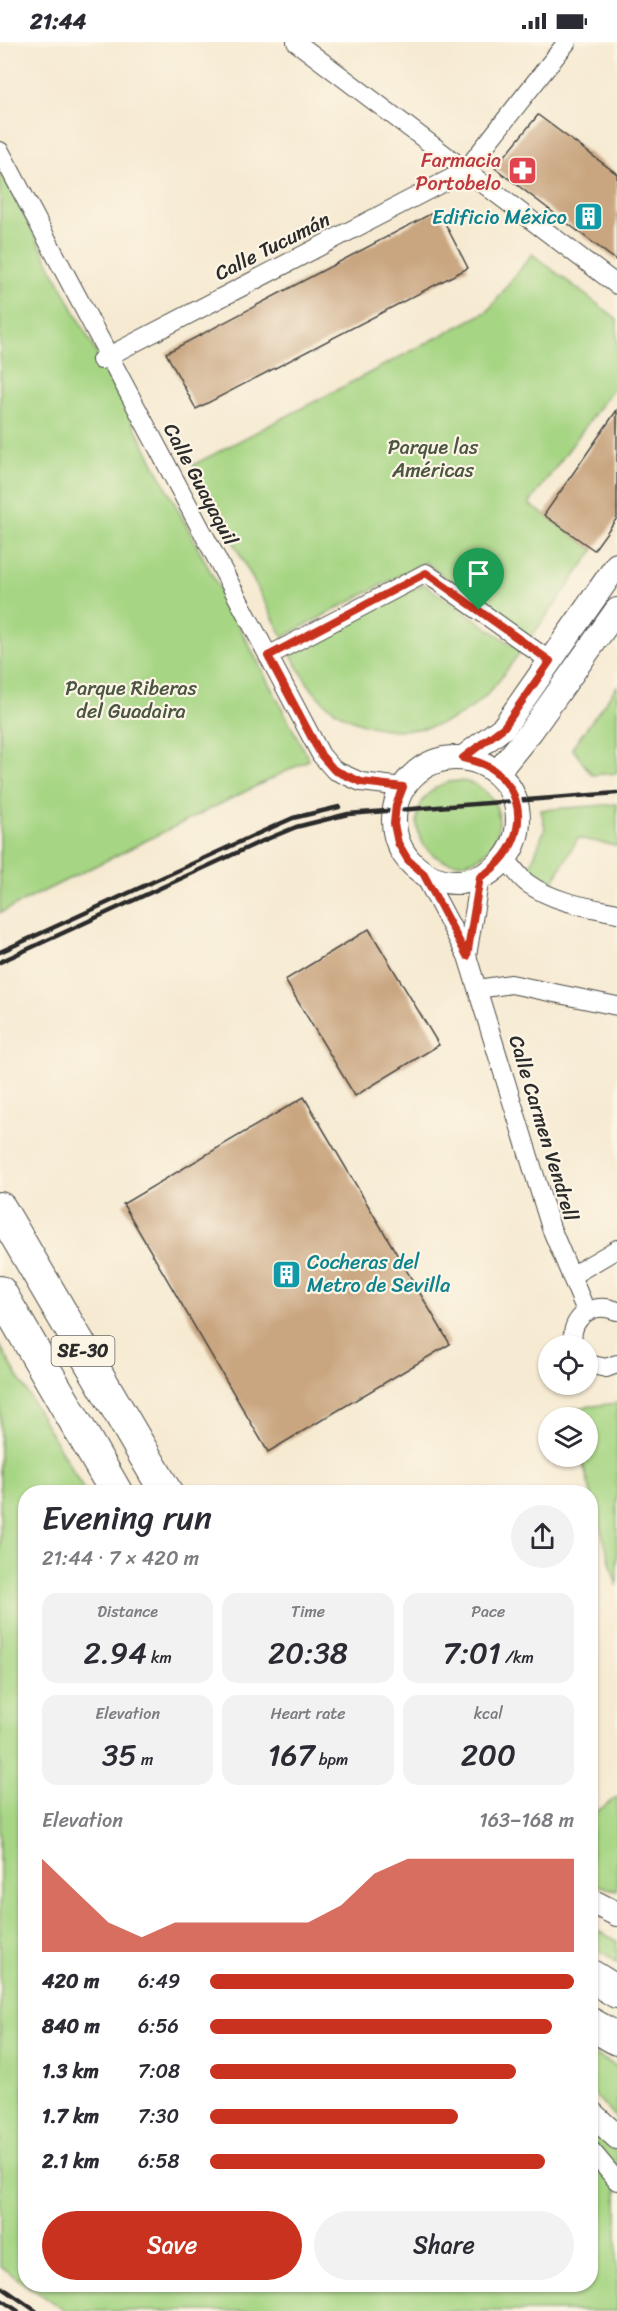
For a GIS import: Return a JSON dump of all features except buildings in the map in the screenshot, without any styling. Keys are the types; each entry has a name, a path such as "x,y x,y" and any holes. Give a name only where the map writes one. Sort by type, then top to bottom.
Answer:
{"highway":[{"name":"SE-30","path":"0,1208 162,1485"},
{"name":"SE-30","path":"0,1292 112,1485"},
{"path":"598,1980 617,1992"},
{"path":"598,2028 617,2039"}],"street":[{"path":"296,42 617,285"},
{"path":"465,171 567,42"},
{"name":"Calle Guayaquil","path":"0,151 105,358 321,755 334,770 361,782 403,787"},
{"name":"Calle Tucumán","path":"105,358 465,171"},
{"path":"463,758 504,727 617,565"},
{"path":"268,656 426,573 550,661"},
{"path":"497,773 531,731 617,610"},
{"path":"463,758 481,763 497,773 509,787 516,805 518,824 514,842 505,858 494,869 480,877 461,882 441,880 423,873 408,860 398,843 394,824 396,805 403,787 414,774 429,764 446,759 463,758"},
{"path":"505,858 526,883 550,896 580,906 617,913"},
{"name":"Calle Carmen Vendrell","path":"423,873 467,956 551,1228 586,1311"},
{"name":"Calle Carmen Vendrell","path":"467,956 480,877"},
{"path":"478,989 511,984 617,1006"},
{"path":"571,1276 617,1248"},
{"path":"572,1335 573,1327 578,1318 586,1311 595,1307 606,1307 617,1311"},
{"path":"598,1366 606,1368 617,1364"},
{"path":"598,1895 617,1900"},
{"path":"598,1904 617,1914"},
{"path":"598,2119 617,2137"},
{"path":"598,2158 617,2181"}],"green space":[{"name":"Parque Riberas del Guadaira","path":"0,169 309,760 0,913"},
{"name":"Parque las Américas","path":"532,254 617,319 617,383 529,504 594,550 530,639 425,562 283,637 193,465 488,311"},
{"path":"424,584 521,651 497,684 486,696 463,713 424,728 403,730 362,724 326,704 310,686 289,651"},
{"path":"617,686 617,773 592,775 572,748"},
{"path":"450,781 466,781 481,788 492,799 499,814 496,838 487,851 466,863 450,863 435,856 424,845 417,830 417,814 424,799 435,788"},
{"path":"617,804 617,846 578,838 550,887 527,875 545,828 541,810"},
{"path":"0,1346 81,1485 18,1485 18,2279 0,2266"},
{"path":"617,1403 617,1587 598,1518 598,1485 589,1485 584,1467 598,1467 598,1407 584,1407"},
{"path":"617,1797 617,1891 598,1885 598,1811"},
{"path":"598,1931 617,1941 617,1962 598,1950"},
{"path":"598,2056 617,2067 617,2119 598,2099"},
{"path":"598,2135 617,2153 617,2311 65,2311 37,2292 598,2292"}],"railway":[{"path":"0,962 296,827 348,814 617,793"},
{"path":"0,952 293,818 339,807"},
{"path":"0,2286 36,2311"},
{"path":"0,2299 18,2311"}],"place":[{"name":"Farmacia Portobelo","path":"522,171"},
{"name":"Edificio México","path":"588,217"},
{"name":"Cocheras del Metro de Sevilla","path":"286,1274"}],"route":[{"path":"426,573 479,610 550,661 504,727 463,758 481,763 497,773 509,787 516,805 518,824 514,842 505,858 494,869 480,877 467,956 423,873 408,860 398,843 394,824 396,805 403,787 361,782 334,770 321,755 268,656 426,573"}]}
